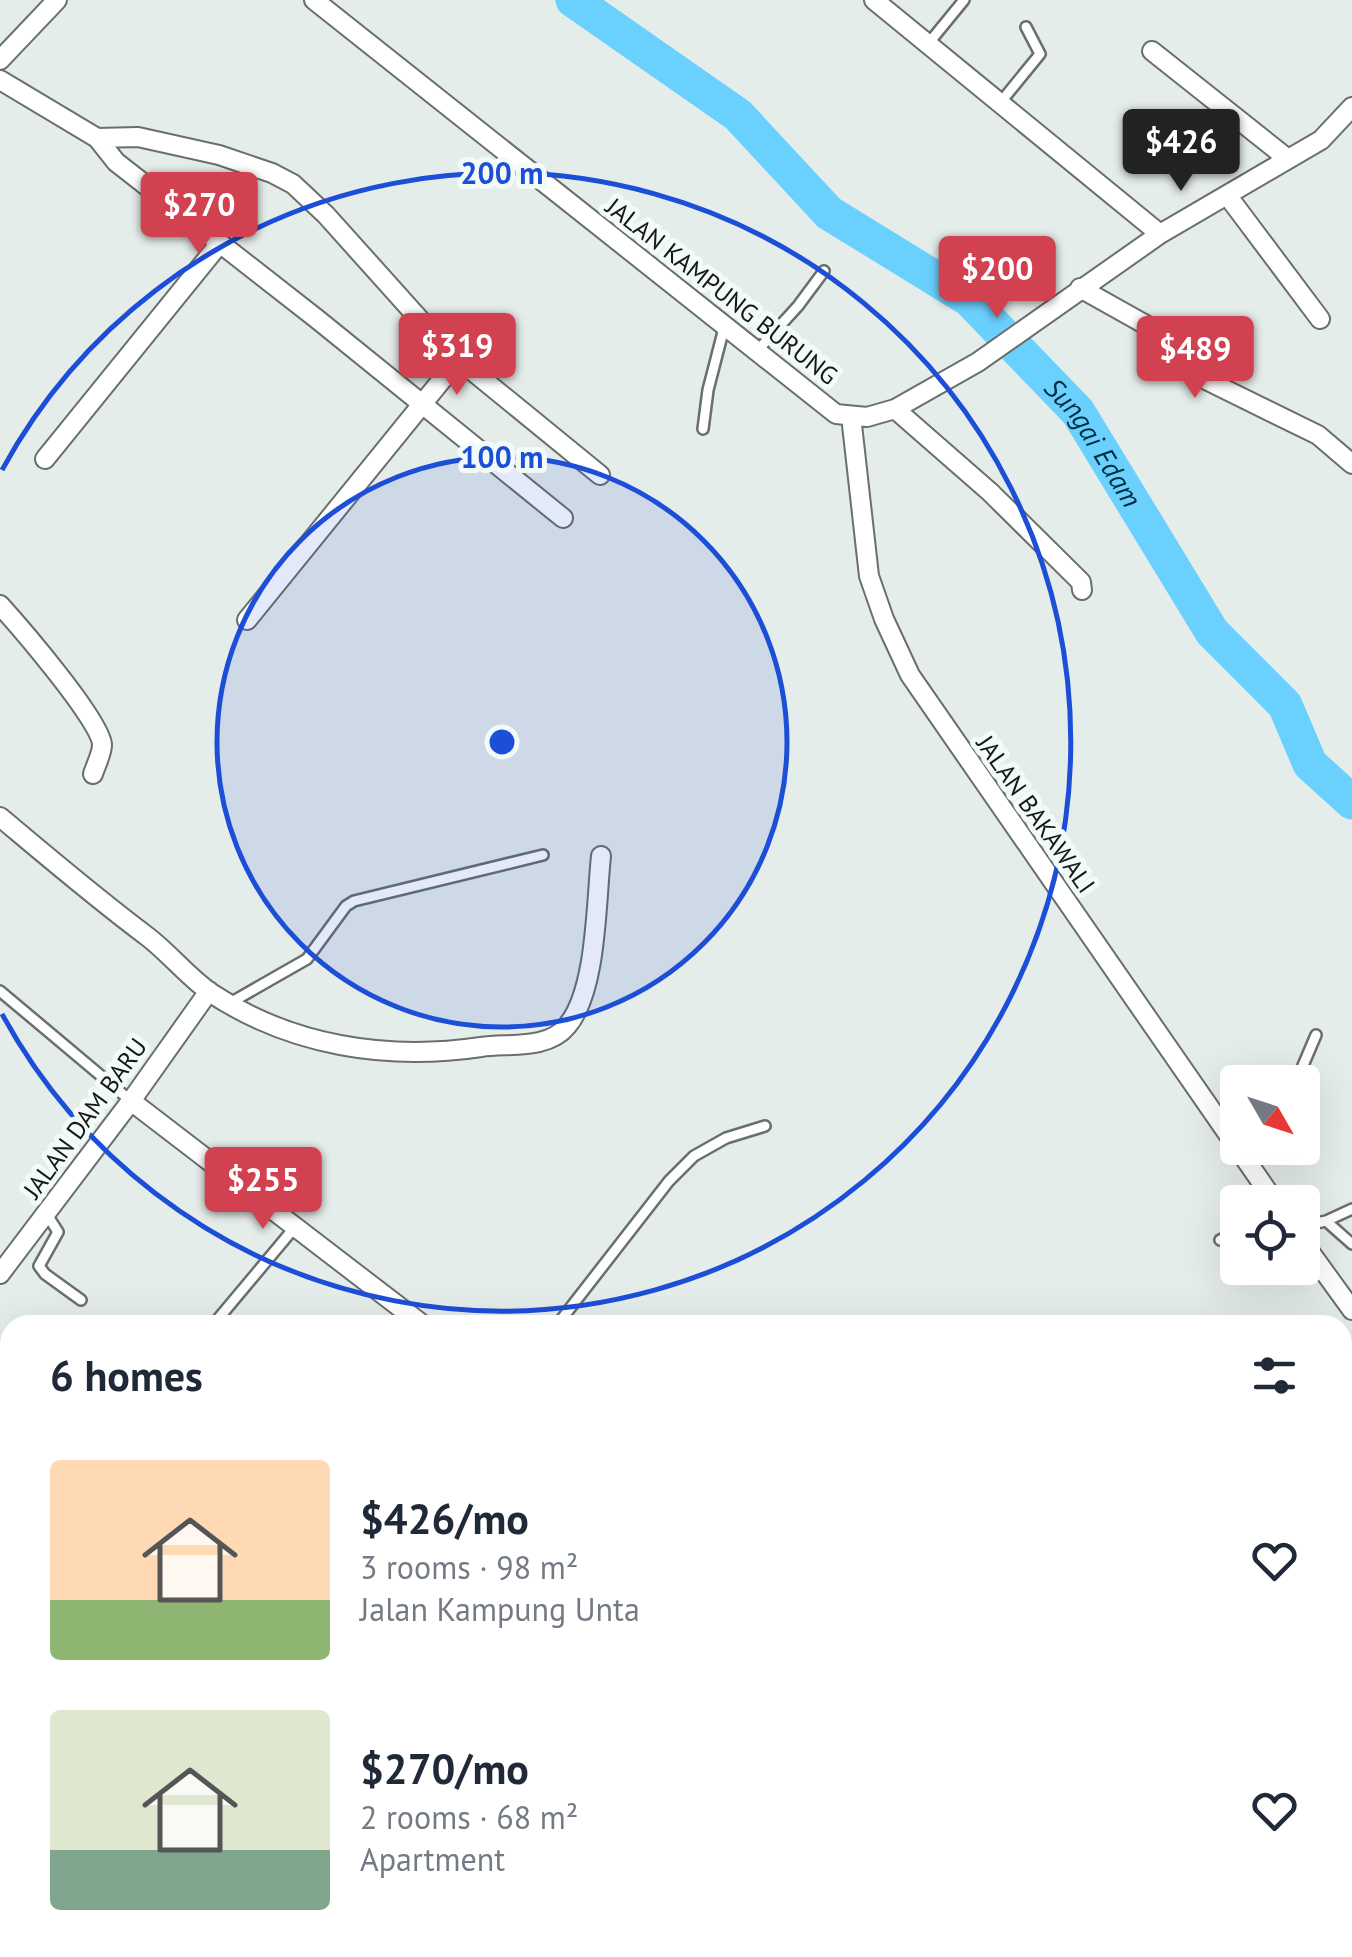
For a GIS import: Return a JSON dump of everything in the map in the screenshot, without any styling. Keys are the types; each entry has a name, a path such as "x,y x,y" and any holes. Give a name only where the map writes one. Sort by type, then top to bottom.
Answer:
{"street":[{"path":"0,60 57,0"},
{"name":"JALAN KAMPUNG BURUNG","path":"314,0 836,414 868,417 895,409 978,362 1080,288"},
{"path":"874,0 1160,234"},
{"path":"1152,51 1288,159"},
{"path":"0,80 97,138 116,162 564,518"},
{"path":"1352,107 1322,140 1160,234 1080,288 1155,330 1181,361 1204,379 1318,435 1352,464"},
{"path":"97,138 138,137 219,155 293,184 458,360 600,475"},
{"path":"1227,195 1320,318"},
{"path":"45,459 220,243"},
{"path":"248,620 458,360"},
{"path":"895,409 990,492 1080,582 1082,590"},
{"name":"JALAN BAKAWALI","path":"851,416 869,576 910,675 1184,1074 1220,1116"},
{"path":"0,605 80,705 100,737 103,747 92,774"},
{"path":"0,817 209,991 304,1039 381,1051 430,1054 547,1040 566,1029 582,1000 594,938 602,856"},
{"name":"JALAN DAM BARU","path":"0,1274 132,1101 209,991"},
{"path":"132,1101 410,1315"},
{"path":"1320,1266 1352,1310"}],"lane":[{"path":"928,44 964,0"},
{"path":"1000,103 1040,54 1026,27"},
{"path":"757,351 824,271"},
{"path":"703,429 708,390 725,325"},
{"path":"230,1003 308,959 327,929 354,901 543,855"},
{"path":"0,991 132,1101"},
{"path":"1303,1065 1316,1034"},
{"path":"565,1315 694,1156 726,1138 765,1126"},
{"path":"1320,1222 1352,1208"},
{"path":"46,1213 58,1232 40,1266 81,1300"},
{"path":"1326,1221 1352,1244"},
{"path":"221,1315 295,1226"}],"waterway":[{"name":"Sungai Edam","path":"573,0 738,115 829,213 969,299 1078,412 1212,632 1285,705 1310,764 1352,802"}]}
